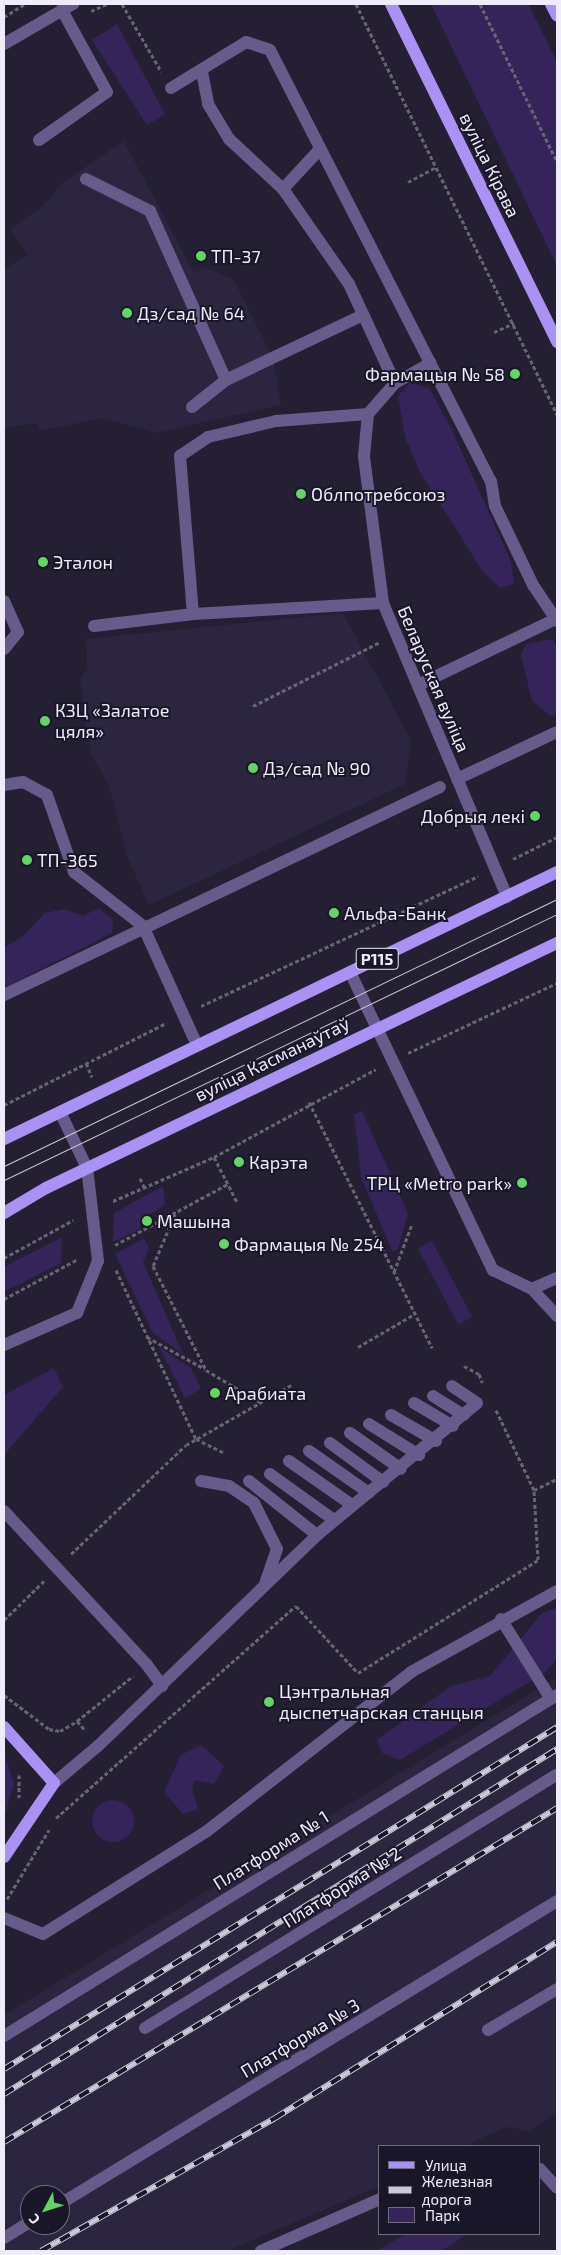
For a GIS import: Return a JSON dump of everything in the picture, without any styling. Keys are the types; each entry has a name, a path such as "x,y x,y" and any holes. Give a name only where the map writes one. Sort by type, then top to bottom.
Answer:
{"main road":[{"name":"вуліца Кірава","path":"391,4 557,342"},
{"path":"551,4 557,16"},
{"name":"Р115","path":"4,1139 557,872"},
{"name":"вуліца Касманаўтаў","path":"4,1213 87,1168 557,943"},
{"path":"4,1727 54,1783 4,1857"}],"street":[{"path":"4,44 67,7 107,92 39,140"},
{"path":"171,88 202,72 246,42 270,50 491,481 495,506 534,585 557,620 418,685"},
{"path":"202,72 208,104 229,139 283,189 348,284 394,383"},
{"path":"283,189 320,149"},
{"path":"86,179 150,211 226,380"},
{"path":"192,407 226,380 363,315"},
{"path":"383,603 364,456 368,414 394,383 431,364"},
{"path":"193,614 180,456 208,437 276,421 368,414"},
{"path":"4,601 18,632 4,649"},
{"name":"Беларуская вуліца","path":"94,626 193,614 383,603 507,896"},
{"path":"458,779 557,732"},
{"path":"4,785 23,782 47,795 74,872 143,926 197,1046"},
{"path":"4,995 143,926 440,787"},
{"path":"350,972 493,1270 532,1289 557,1316"},
{"path":"4,1345 77,1313 102,1249 87,1168 60,1112"},
{"path":"532,1289 557,1278"},
{"path":"54,1783 98,1746 162,1686 317,1535 352,1505 436,1441 477,1403 452,1386"},
{"path":"433,1396 464,1415"},
{"path":"414,1404 452,1426"},
{"path":"391,1415 436,1441"},
{"path":"369,1424 419,1455"},
{"path":"350,1433 401,1469"},
{"path":"330,1443 383,1482"},
{"path":"309,1451 369,1493"},
{"path":"289,1461 352,1505"},
{"path":"270,1474 334,1520"},
{"path":"201,1481 229,1486 254,1504 277,1548 262,1590"},
{"path":"249,1481 317,1535"},
{"path":"4,1511 147,1665 162,1686"},
{"path":"4,1918 43,1934 207,1831 411,1672 501,1619 557,1591"},
{"path":"501,1619 554,1697"},
{"name":"Платформа № 1","path":"4,2036 554,1697"},
{"name":"Платформа № 2","path":"145,2028 557,1775"},
{"name":"Платформа № 3","path":"70,2198 557,1901"},
{"path":"488,2030 557,1989"},
{"path":"541,2170 557,2188"},
{"path":"261,2251 378,2200"},
{"path":"4,2238 20,2228"}],"path":[{"path":"4,17 25,4"},
{"path":"122,4 171,88"},
{"path":"356,4 514,323 557,415"},
{"path":"480,4 557,162"},
{"path":"408,182 436,167"},
{"path":"494,332 514,323"},
{"path":"253,706 396,634"},
{"path":"4,1105 183,1014 557,837"},
{"path":"113,1201 145,1190 214,1156 309,1102 557,983"},
{"path":"309,1102 413,1315 432,1348"},
{"path":"214,1156 237,1202"},
{"path":"140,1178 145,1190"},
{"path":"4,1299 175,1213 228,1184"},
{"path":"175,1213 154,1266 206,1370"},
{"path":"4,1258 80,1216"},
{"path":"393,1273 412,1224"},
{"path":"102,1249 147,1336 196,1438 223,1452"},
{"path":"358,1346 413,1315"},
{"path":"147,1336 260,1402"},
{"path":"464,1366 478,1374 487,1392"},
{"path":"4,1620 196,1438 291,1385"},
{"path":"4,1904 56,1818 118,1767 296,1606 358,1674 538,1560 534,1490 491,1401"},
{"path":"534,1490 557,1478"},
{"path":"4,1694 50,1729 60,1731 77,1721 147,1665"},
{"path":"77,1721 118,1767"},
{"path":"17,1769 17,1803"}],"shaded area":[{"name":"Дз/сад № 64","path":"124,141 194,273 205,267 234,280 273,358 281,405 156,433 103,418 39,431 37,423 4,428 4,270 27,254 10,230 44,205 62,183"},
{"name":"Дз/сад № 90","path":"343,613 411,740 405,784 149,905 126,854 109,786 90,752 80,680 87,668 86,639"},
{"path":"557,1677 557,2113 529,2131 506,2127 467,2145 378,2145 378,2187 227,2251 4,2251 4,2015"}],"green space":[{"path":"431,4 528,4 557,62 557,266"},
{"path":"117,24 165,114 147,125 92,40"},
{"path":"410,383 429,388 452,430 511,562 514,584 500,588 483,572 420,472 405,437 398,396"},
{"path":"552,639 557,645 557,715 551,716 532,701 521,655 526,644"},
{"path":"99,908 113,920 112,933 4,988 4,948 24,935 45,913 64,909 83,916"},
{"path":"362,1111 408,1213 398,1249 392,1251 361,1177 354,1114"},
{"path":"163,1186 165,1205 140,1220 140,1229 113,1242 114,1213"},
{"path":"62,1237 61,1263 4,1292 4,1267"},
{"path":"144,1238 149,1249 143,1262 183,1354 153,1333 115,1254"},
{"path":"432,1241 472,1317 458,1324 418,1249"},
{"path":"159,1347 191,1368 201,1389 185,1398"},
{"path":"54,1368 63,1387 4,1455 4,1395"},
{"path":"557,1608 557,1659 544,1673 400,1760 382,1753 377,1740 451,1686 490,1676 542,1613"},
{"path":"201,1745 224,1766 214,1784 195,1780 192,1787 198,1809 183,1814 164,1792 181,1755"},
{"path":"4,1752 14,1784 4,1817"},
{"path":"113,1800 128,1806 134,1821 128,1836 113,1842 98,1836 92,1821 98,1806"},
{"path":"404,2235 466,2235 442,2251 376,2251"}],"tram line":[{"path":"4,1166 557,899"},
{"path":"4,1180 557,914"}],"railway":[{"path":"4,2069 557,1727"},
{"path":"4,2094 557,1749"},
{"path":"4,2142 557,1808"},
{"path":"41,2251 275,2118 557,1942"}],"place":[{"name":"ТП-37","path":"201,256"},
{"name":"Дз/сад № 64","path":"127,313"},
{"name":"Фармацыя № 58","path":"515,374"},
{"name":"Облпотребсоюз","path":"301,494"},
{"name":"Эталон","path":"43,562"},
{"name":"КЗЦ «Залатое цяля»","path":"45,721"},
{"name":"Дз/сад № 90","path":"253,768"},
{"name":"Добрыя лекі","path":"535,816"},
{"name":"ТП-365","path":"27,860"},
{"name":"Альфа-Банк","path":"334,913"},
{"name":"Карэта","path":"239,1162"},
{"name":"ТРЦ «Metro park»","path":"522,1183"},
{"name":"Машына","path":"147,1221"},
{"name":"Фармацыя № 254","path":"224,1244"},
{"name":"Арабиата","path":"215,1393"},
{"name":"Цэнтральная дыспетчарская станцыя","path":"269,1702"}]}
